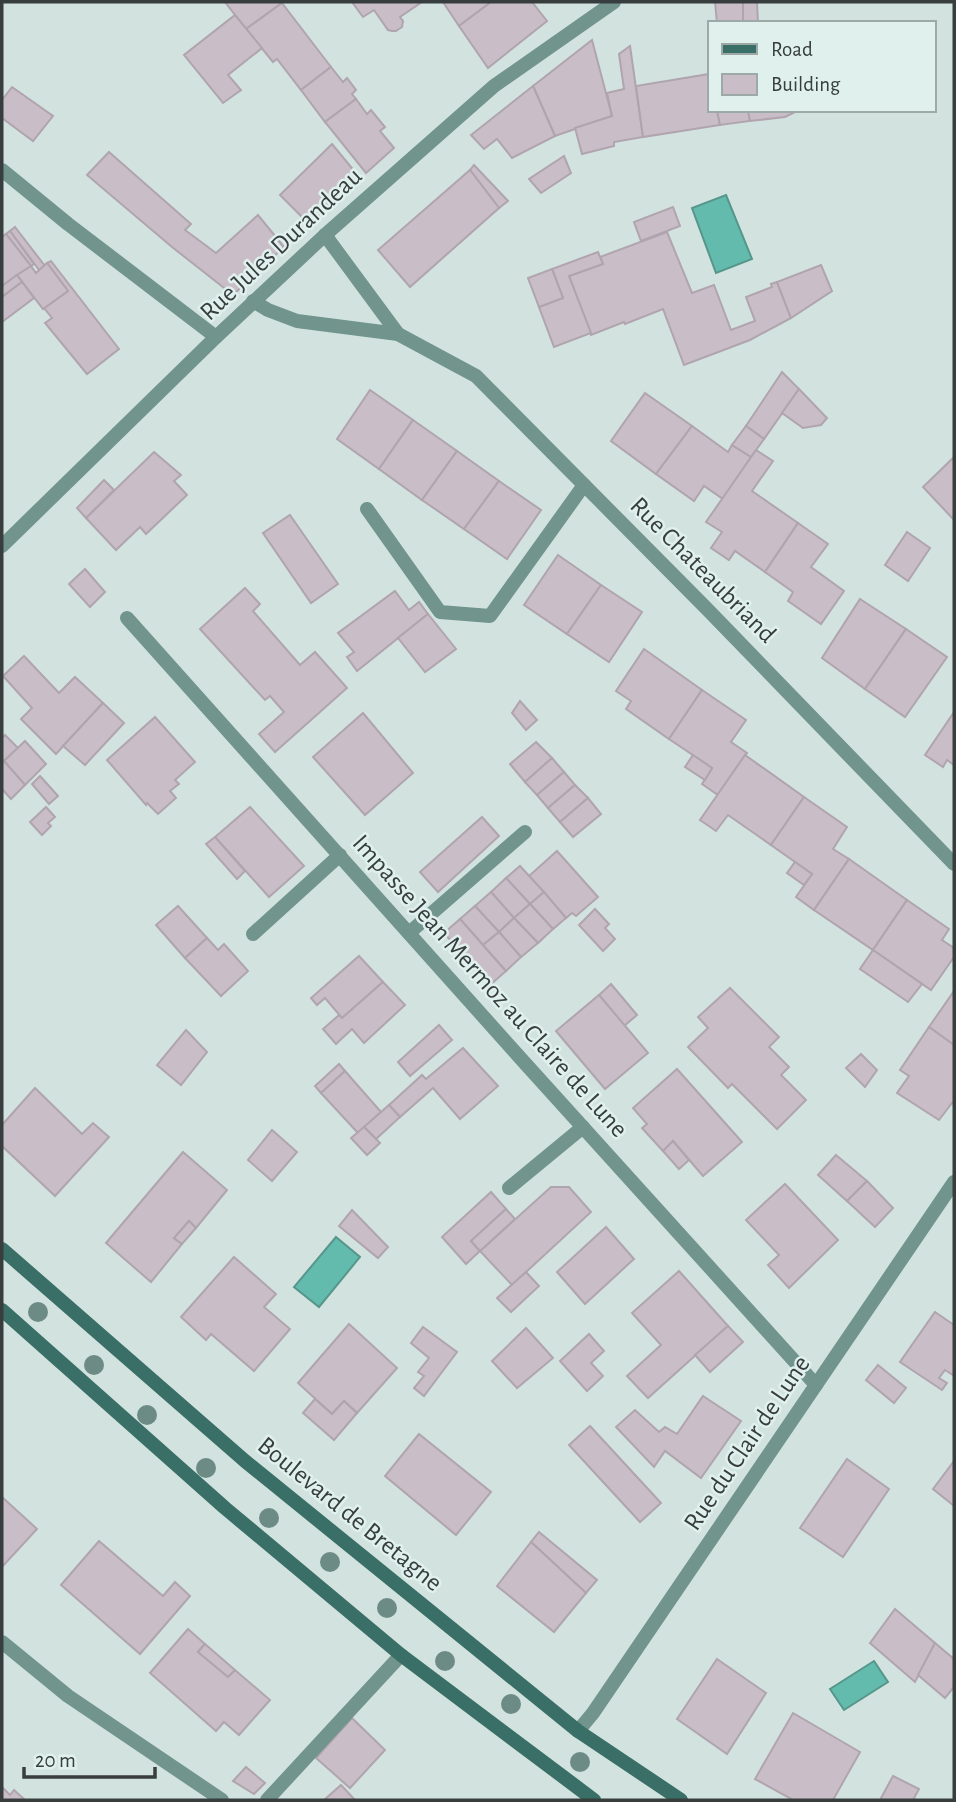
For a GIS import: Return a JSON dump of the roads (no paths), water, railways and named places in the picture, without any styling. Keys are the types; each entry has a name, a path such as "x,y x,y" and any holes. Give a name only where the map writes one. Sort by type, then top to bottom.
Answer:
{"main road":[{"name":"Boulevard de Bretagne","path":"2,1249 245,1461 578,1731 681,1800"},
{"path":"2,1310 225,1508 401,1655 594,1800"}],"street":[{"name":"Rue Jules Durandeau","path":"2,546 253,301 325,235 494,86 614,2"},
{"path":"2,170 216,337"},
{"name":"Rue Chateaubriand","path":"325,235 398,334"},
{"name":"Rue Chateaubriand","path":"253,301 297,321 398,334 476,376 954,864"},
{"path":"367,509 440,612 491,617 584,485"},
{"name":"Impasse Jean Mermoz au Claire de Lune","path":"127,618 816,1385"},
{"path":"409,933 525,832"},
{"path":"253,934 340,855"},
{"path":"509,1188 583,1127"},
{"name":"Rue du Clair de Lune","path":"578,1731 593,1713 954,1182"},
{"path":"2,1642 68,1696 222,1800"},
{"path":"267,1800 401,1655"}]}
